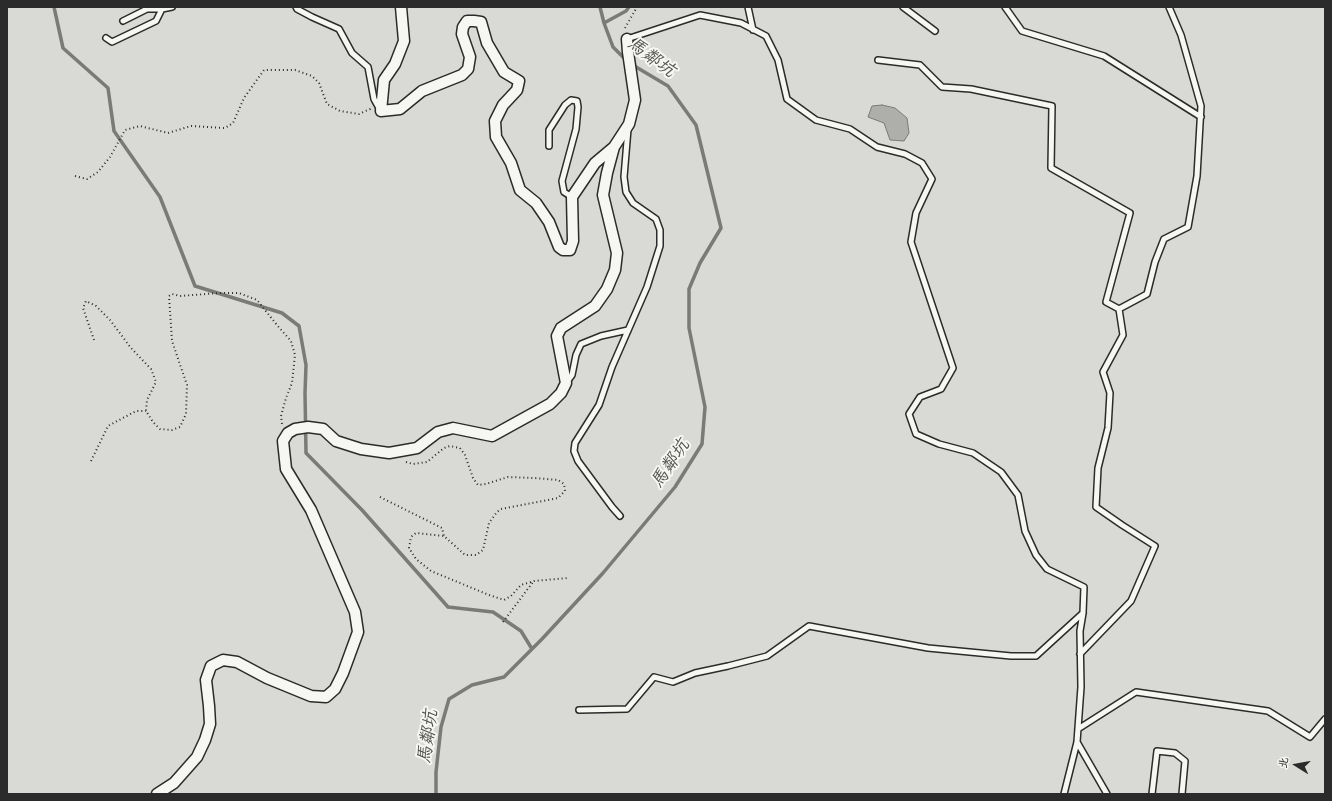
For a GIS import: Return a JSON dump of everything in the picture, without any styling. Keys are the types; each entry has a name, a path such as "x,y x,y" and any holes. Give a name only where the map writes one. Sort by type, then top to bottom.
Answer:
{"street":[{"path":"401,7 404,41 395,64 384,80 381,110 400,109 422,91 462,75 468,69 470,57 462,34 463,27 467,21 481,22 487,43 504,72 519,81 517,90 503,104 494,121 496,137 511,163 520,190 536,203 549,222 560,247 563,250 570,250 574,241 572,197 595,163 614,147 629,124 634,100 627,40"},
{"path":"157,794 174,784 197,757 205,740 210,724 210,706 206,680 211,666 223,660 237,662 267,678 311,696 326,697 336,688 358,632 355,612 311,510 286,469 283,441 288,433 296,429 308,427 323,429 336,441 361,449 389,453 417,448 438,432 453,428 492,436 550,404 561,393 566,383 557,336 561,328 595,306 607,289 615,270 617,253 603,195 614,147"}],"lane":[{"path":"124,21 147,9 172,7"},
{"path":"296,7 312,17 339,29 352,53 368,67 374,99 381,110"},
{"path":"748,7 753,30"},
{"path":"903,7 935,31"},
{"path":"1005,7 1022,31 1104,56 1200,117"},
{"path":"1119,309 1147,294 1155,262 1164,239 1188,227 1197,176 1201,106 1181,35 1169,7"},
{"path":"106,38 112,42 156,21 162,9"},
{"path":"627,40 700,15 741,23 766,36 778,60 787,99 816,120 850,129 877,147 905,154 922,163 932,179 916,213 911,242 953,368 941,389 920,398 909,414 916,434 939,444 973,453 1001,472 1018,495 1025,531 1036,555 1047,568 1084,587 1083,613 1080,631 1078,742 1064,794"},
{"path":"878,60 920,65 942,87 971,89 1052,106 1051,168 1130,213 1106,302 1119,309"},
{"path":"550,146 549,130 565,105 571,100 577,100 578,107 576,129 562,181 564,192 572,197"},
{"path":"620,516 578,461 574,451 575,443 599,405 612,367 647,287 660,246 660,230 656,219 633,203 626,192 624,177 629,124"},
{"path":"1080,654 1131,601 1155,546 1122,526 1096,507 1098,468 1108,428 1110,393 1103,372 1124,335 1119,309"},
{"path":"566,383 572,375 576,355 581,344 601,336 628,330"},
{"path":"579,710 627,709 654,677 673,682 695,672 728,666 768,656 809,626 928,648 1011,656 1036,656 1083,613"},
{"path":"1078,729 1136,692 1268,711 1310,737 1325,719"},
{"path":"1078,742 1107,794"},
{"path":"1152,794 1157,751 1174,753 1185,761 1182,794"}],"path":[{"path":"627,40 625,27 637,7"},
{"path":"75,176 87,179 98,172 110,157 125,130 140,126 168,133 191,126 225,128 232,123 244,98 264,70 295,70 312,76 319,83 327,104 340,111 359,114 370,109 374,99"},
{"path":"94,340 83,308 86,301 96,306 110,320 131,348 151,369 156,382 147,400 146,411 153,422 160,429 172,430 180,427 186,414 186,385 172,341 169,296 172,294 180,296 239,293 257,300 292,341 295,355 292,383 281,416 283,441"},
{"path":"91,461 108,426 136,411 146,411"},
{"path":"380,497 442,528 444,536 464,555 476,555 483,550 489,523 501,509 558,498 565,491 564,484 558,480 534,478 508,477 478,485 473,478 465,455 460,448 450,446 444,448 427,462 413,464 401,460 389,453"},
{"path":"444,536 416,533 411,537 409,548 416,559 431,571 482,593 504,600 511,596 520,584 534,581 568,578"},
{"path":"503,622 534,581"}],"shaded area":[{"path":"7,7 1325,7 1325,794 7,794"},
{"path":"882,105 895,108 907,118 909,133 904,141 890,140 884,123 868,117 872,106"}],"waterway":[{"path":"54,7 63,48 108,88 114,131 160,197 195,286 282,313 299,326 306,365 306,453 362,510 448,607 493,612 521,631 532,649"},
{"name":"馬鄰坑","path":"600,7 613,47 626,60"},
{"path":"604,23 626,11 629,7"},
{"name":"馬鄰坑","path":"436,794 436,772 441,727 449,699 472,685 504,677 542,639 603,573 675,487 702,444 705,407 689,328 689,289 700,263 721,228 696,125 668,86 631,64"}]}
